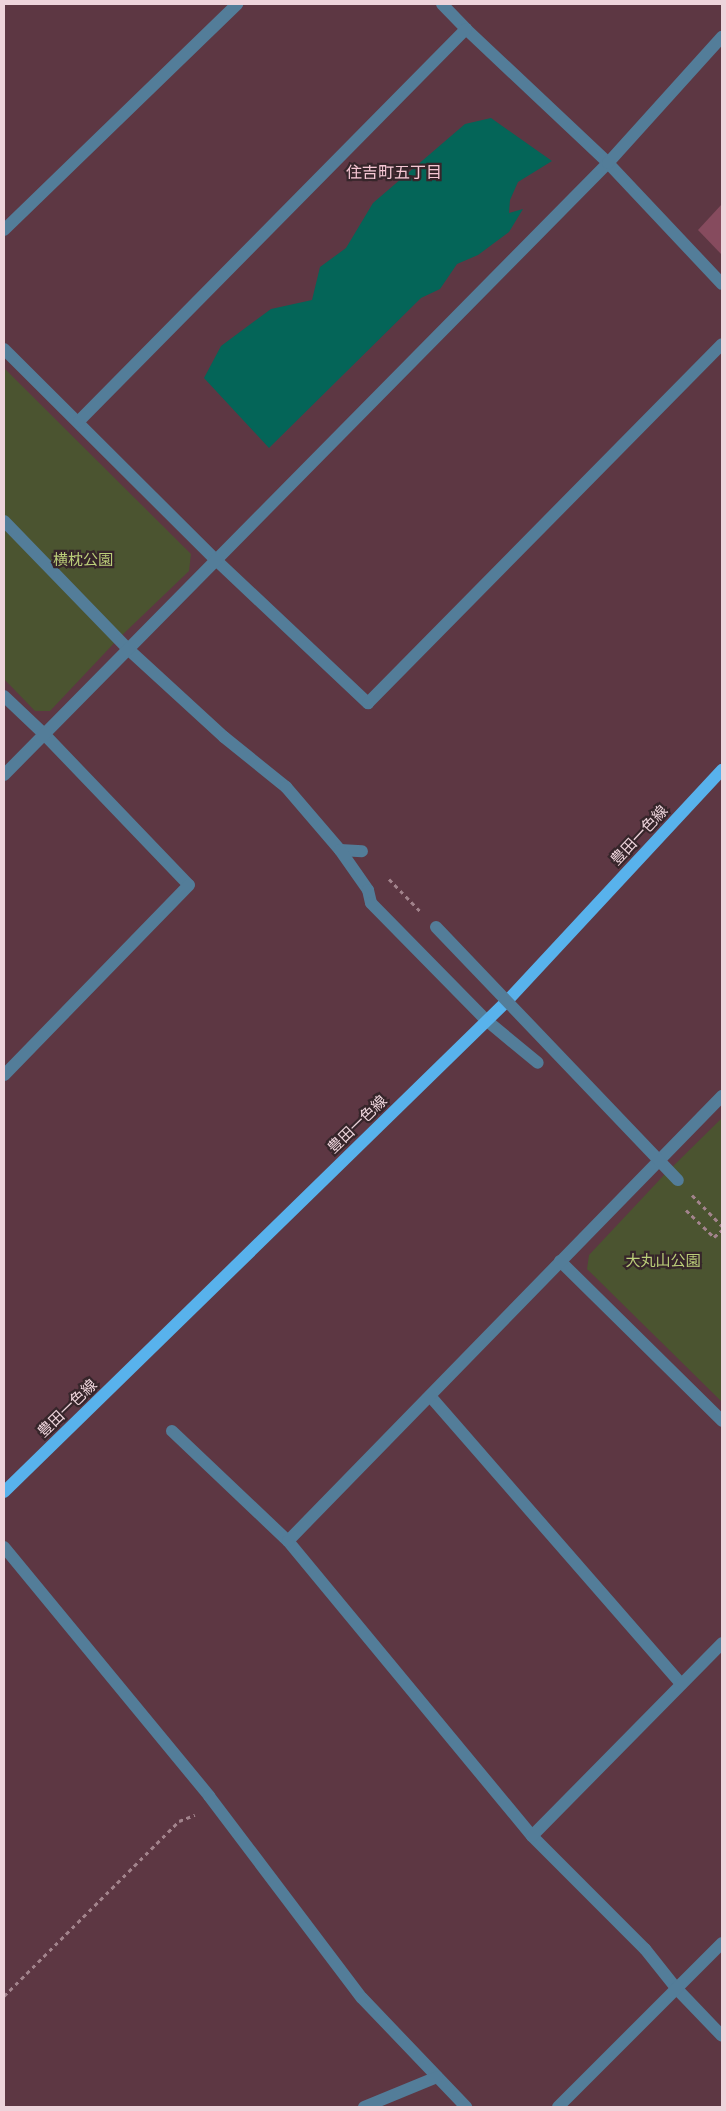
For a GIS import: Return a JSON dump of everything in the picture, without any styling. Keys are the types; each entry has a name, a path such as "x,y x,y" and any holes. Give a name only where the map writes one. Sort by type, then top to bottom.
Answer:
{"main road":[{"name":"豊田一色線","path":"4,1492 509,999 722,770"}],"street":[{"path":"4,230 237,4"},
{"path":"442,4 608,163 722,284"},
{"path":"79,422 466,29"},
{"path":"4,775 608,163 722,36"},
{"path":"4,349 216,560 368,704 722,344"},
{"path":"4,521 128,649 224,737 286,787 340,850 368,890 371,903 486,1020 538,1063"},
{"path":"4,696 44,734 189,885 4,1076"},
{"path":"340,850 362,851"},
{"path":"436,927 678,1180"},
{"path":"288,1541 722,1096"},
{"path":"560,1262 722,1421"},
{"path":"430,1396 681,1684"},
{"path":"172,1431 288,1541 532,1836 645,1949 676,1988 722,2036"},
{"path":"4,1547 217,1806 362,1998 466,2107"},
{"path":"532,1836 722,1643"},
{"path":"558,2107 722,1943"},
{"path":"364,2107 437,2077"}],"path":[{"path":"388,878 436,927"},
{"path":"678,1180 722,1228 714,1237 686,1210"},
{"path":"4,1996 179,1821 217,1806"}],"green space":[{"name":"横枕公園","path":"4,368 191,554 189,571 118,639 50,711 35,711 4,679"},
{"name":"大丸山公園","path":"722,1118 722,1402 587,1269 589,1255 664,1175"}],"shaded area":[{"path":"491,118 552,161 518,182 510,200 509,213 523,209 509,232 478,255 457,264 440,289 421,298 269,448 204,378 221,346 271,309 312,300 320,267 346,248 373,203 465,124"}],"building":[{"path":"722,204 722,255 698,230"}],"district":[{"name":"住吉町五丁目","path":"394,172"}]}
